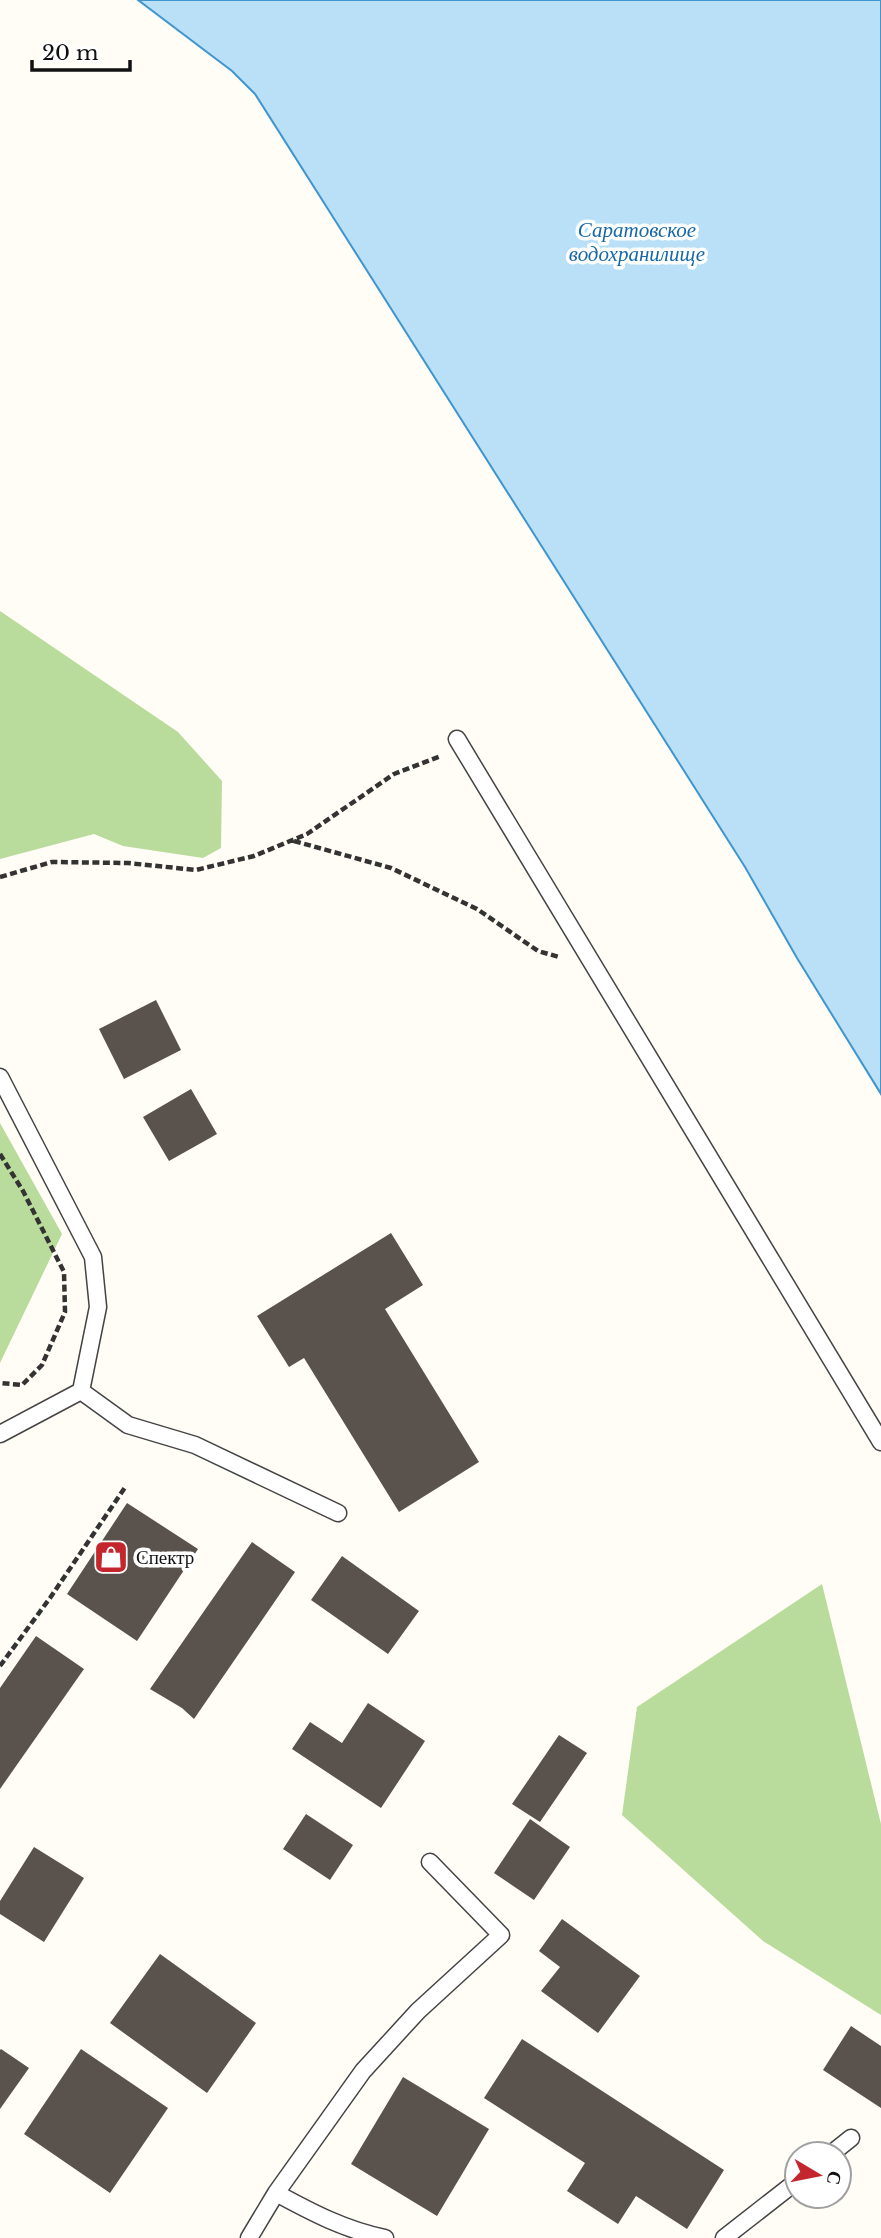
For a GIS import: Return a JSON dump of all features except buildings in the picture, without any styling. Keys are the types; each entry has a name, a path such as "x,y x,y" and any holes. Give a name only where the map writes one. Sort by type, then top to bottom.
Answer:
{"lane":[{"path":"460,744 881,1443"},
{"path":"0,1077 93,1257 98,1307 82,1391"},
{"path":"0,1434 82,1391"},
{"path":"82,1391 128,1425 195,1445 338,1513"},
{"path":"249,2238 276,2193 363,2071 418,2011 501,1935 430,1862"},
{"path":"724,2238 783,2192"},
{"path":"276,2193 319,2217 385,2238"}],"path":[{"path":"0,877 52,862 128,863 196,870 254,856 307,834 394,774 460,744"},
{"path":"292,840 391,868 477,909 538,951 594,967"},
{"path":"0,1154 23,1191 64,1272 65,1312 42,1365 22,1385 0,1383"},
{"path":"0,1666 126,1486"}],"green space":[{"path":"0,611 178,732 222,781 221,848 203,858 123,846 94,834 0,859"},
{"path":"0,1123 62,1234 0,1363"},
{"path":"822,1584 881,1824 881,2015 763,1941 622,1815 637,1707"}],"water":[{"name":"Саратовское водохранилище","path":"138,0 881,0 881,1094 797,958 745,867 255,94 232,71"}],"place":[{"name":"Спектр","path":"111,1557"}]}
